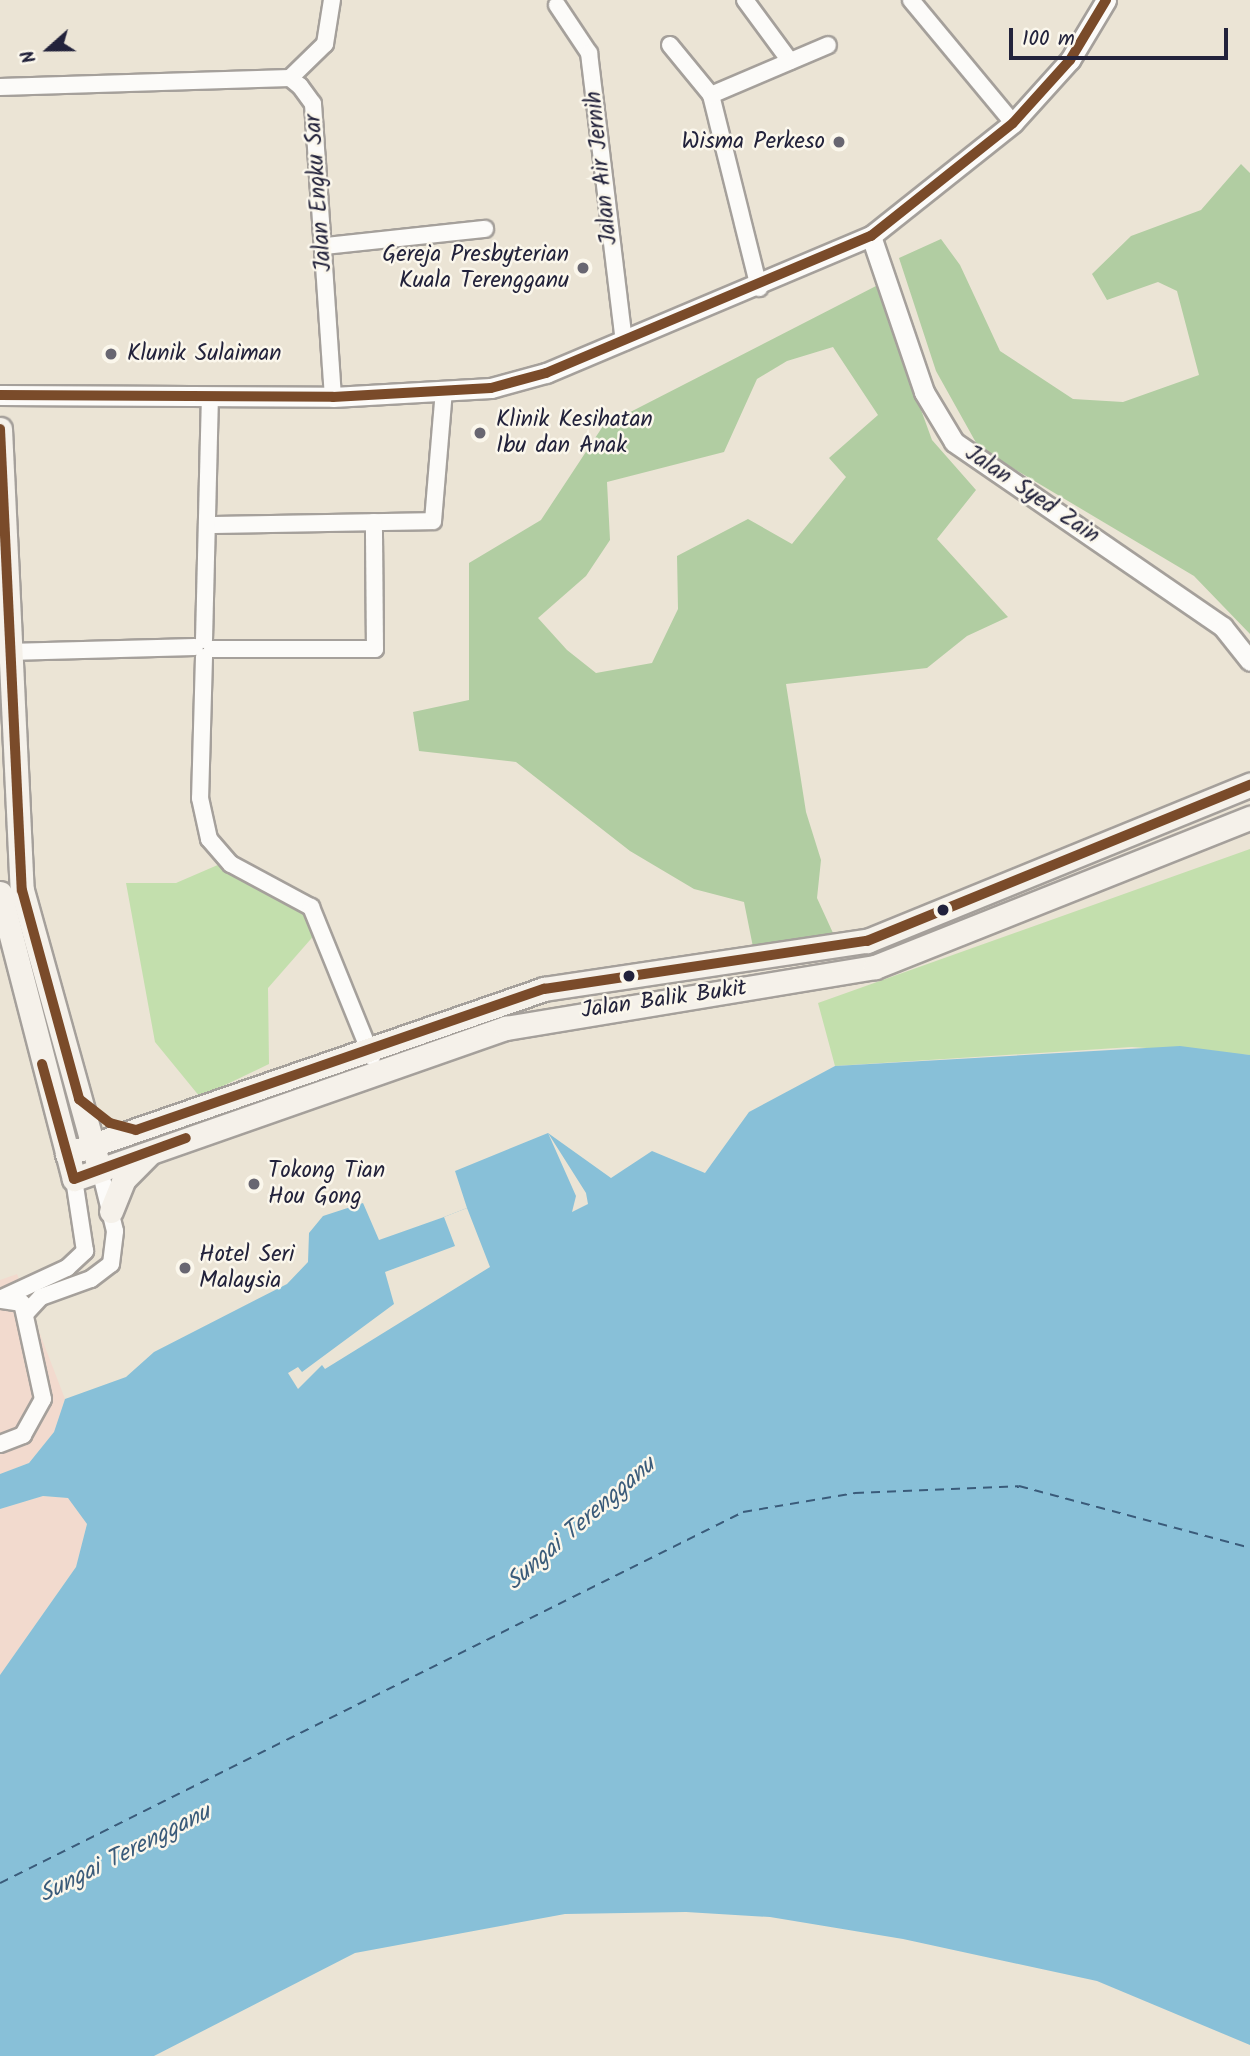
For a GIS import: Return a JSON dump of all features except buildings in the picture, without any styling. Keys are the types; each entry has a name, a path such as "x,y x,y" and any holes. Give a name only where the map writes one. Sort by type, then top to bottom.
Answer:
{"main road":[{"path":"0,429 8,652 22,890 100,1170"},
{"path":"1241,788 1250,771"},
{"name":"Jalan Balik Bukit","path":"67,1154 368,1045 544,989 867,941 1241,788"},
{"name":"Jalan Balik Bukit","path":"74,1179 377,1069 550,1018 875,967 1250,818"},
{"path":"0,894 74,1179"},
{"path":"79,1099 110,1123 136,1130"},
{"path":"111,1211 124,1179 153,1150"}],"street":[{"path":"0,87 290,78 325,44 332,0"},
{"path":"745,0 790,61"},
{"path":"911,0 1013,123"},
{"path":"0,395 333,397 444,391 525,381 758,288 872,236 1013,123 1070,60 1106,0"},
{"name":"Jalan Air Jernih","path":"557,5 589,53 624,342"},
{"path":"670,45 711,95 758,288"},
{"path":"711,95 828,45"},
{"name":"Jalan Engku Sar","path":"290,78 313,104 325,246 333,397"},
{"path":"325,246 485,229"},
{"name":"Jalan Syed Zain","path":"872,236 924,392 954,442 1203,612 1250,661"},
{"path":"208,525 433,521 444,391"},
{"path":"210,396 200,798 209,839 231,864 311,907 377,1069"},
{"path":"8,652 204,648 375,649 374,522"},
{"path":"26,1313 41,1297 91,1279 111,1264 111,1211 100,1170"},
{"path":"0,1300 67,1268 85,1251 74,1179"},
{"path":"0,1300 18,1298 26,1313 43,1399 23,1435 0,1444"}],"shaded area":[{"path":"17,1274 65,1399 54,1432 29,1463 0,1474 0,1280"},
{"path":"43,1496 68,1498 79,1509 87,1524 76,1567 0,1675 0,1509"}],"green space":[{"path":"1241,164 1250,173 1250,634 1194,576 979,448 936,371 899,258 941,239 960,265 1000,351 1073,399 1123,402 1199,375 1177,291 1158,282 1107,300 1092,274 1131,236 1201,210"},
{"path":"876,286 932,440 976,490 937,539 1008,617 967,636 927,668 786,684 806,812 821,860 817,898 833,933 753,947 744,902 694,889 630,851 516,762 419,751 413,712 469,700 469,563 541,520 603,426","holes":["833,347 878,415 829,458 846,477 792,544 748,519 677,556 678,609 652,663 596,673 567,650 538,618 586,576 610,540 607,482 724,452 757,379 787,361"]},
{"path":"1250,849 1250,1055 1132,1047 835,1066 818,1003"},
{"path":"220,864 301,904 317,932 268,988 269,1064 200,1097 155,1042 126,883 176,883"}],"water":[{"name":"Sungai Terengganu","path":"1180,1046 1250,1055 1250,2045 1097,1981 903,1939 770,1917 686,1912 565,1914 355,1953 154,2056 0,2056 0,1675 76,1567 87,1524 68,1498 43,1496 0,1509 0,1474 29,1463 54,1432 65,1399 126,1377 154,1352 287,1284 308,1262 309,1233 323,1216 363,1203 379,1240 444,1217 467,1208 455,1171 548,1133 611,1178 652,1151 705,1173 749,1112 835,1066"}],"pier":[{"path":"548,1133 586,1193 588,1204 572,1212 576,1196"},
{"path":"467,1208 490,1267 325,1369 322,1365 298,1389 288,1373 298,1367 302,1372 394,1304 385,1272 455,1246 444,1217"}],"ferry route":[{"path":"0,1883 743,1512 855,1493 1019,1486 1250,1548"}],"transit line":[{"path":"0,395 333,397 491,388 546,373 871,236 1013,123 1070,60 1106,0"},
{"path":"0,429 22,890 79,1099 110,1123 136,1130 544,989 867,941 1250,785"},
{"path":"42,1064 74,1179 186,1138"}],"place":[{"name":"Wisma Perkeso","path":"839,142"},
{"name":"Gereja Presbyterian Kuala Terengganu","path":"583,268"},
{"name":"Klunik Sulaiman","path":"111,354"},
{"name":"Klinik Kesihatan Ibu dan Anak","path":"480,433"},
{"name":"Tokong Tian Hou Gong","path":"254,1184"},
{"name":"Hotel Seri Malaysia","path":"185,1268"}]}
